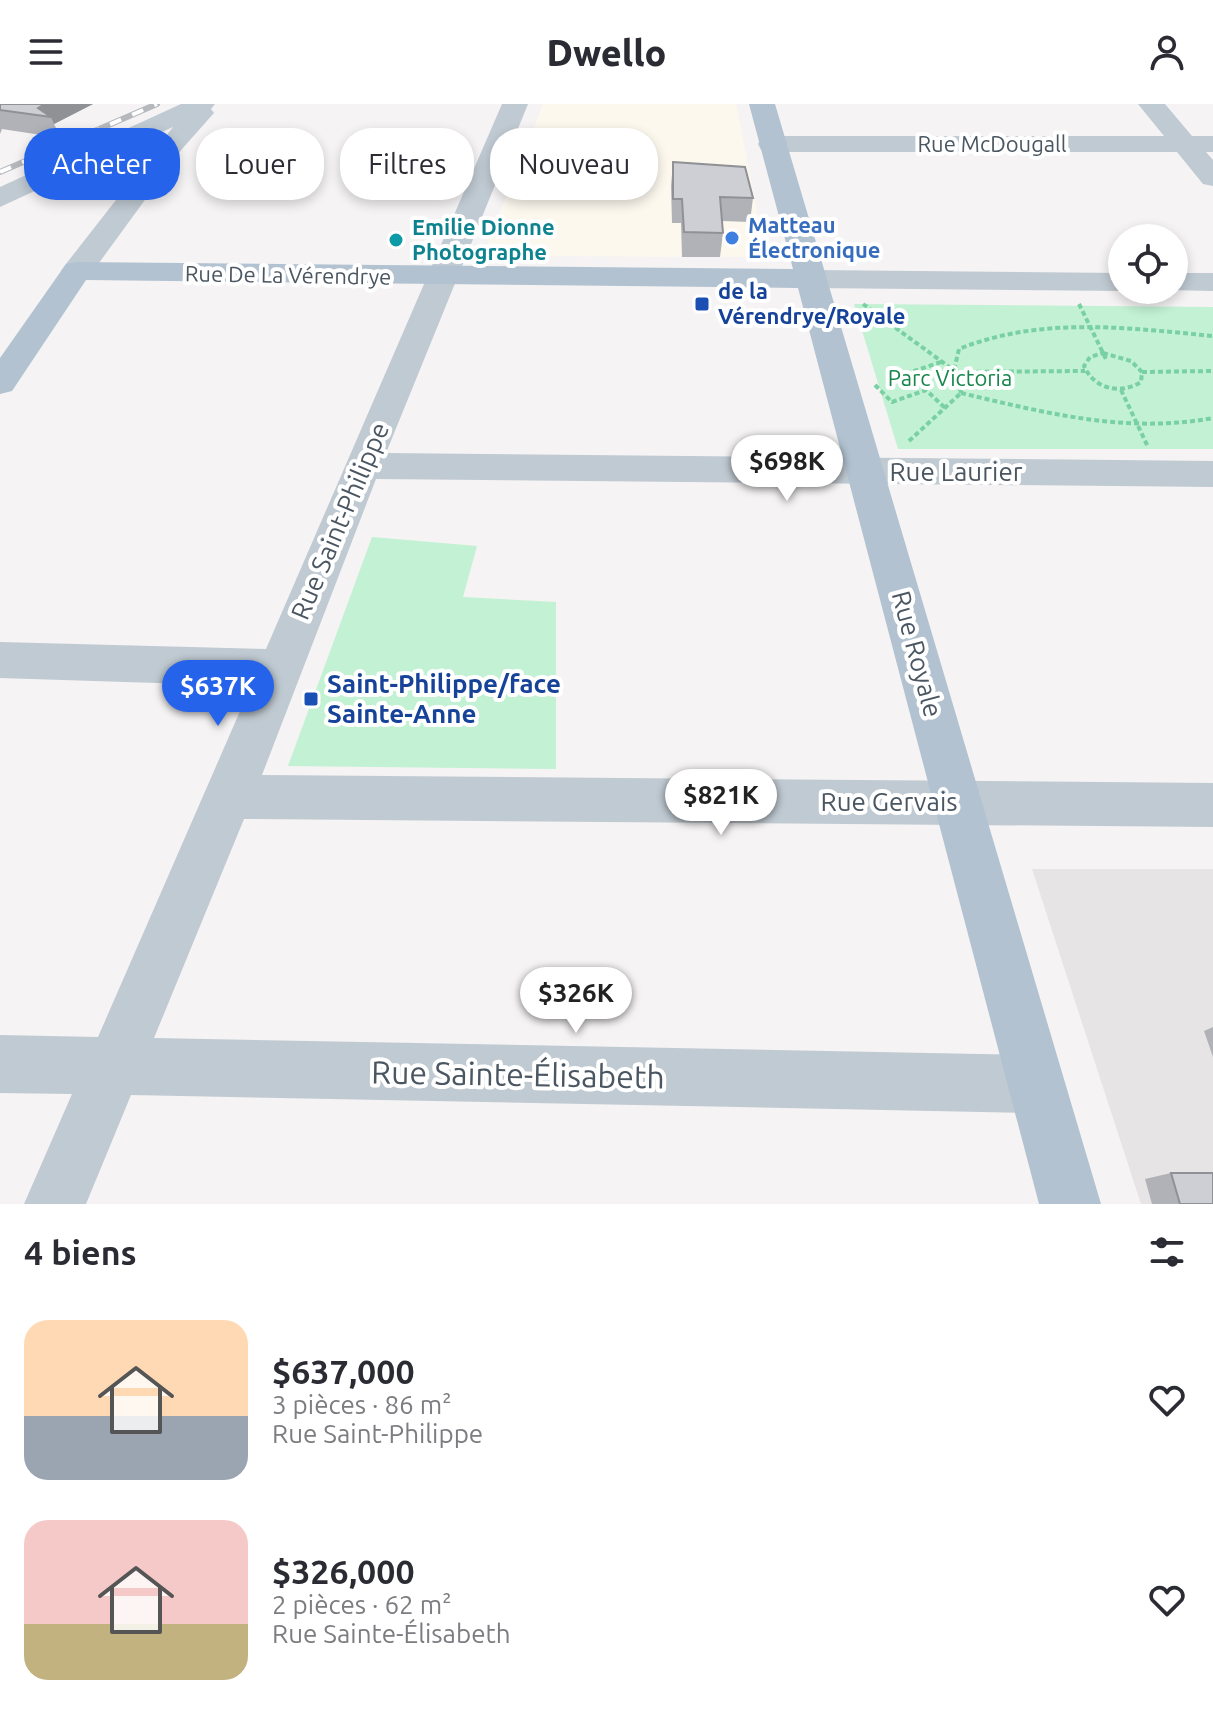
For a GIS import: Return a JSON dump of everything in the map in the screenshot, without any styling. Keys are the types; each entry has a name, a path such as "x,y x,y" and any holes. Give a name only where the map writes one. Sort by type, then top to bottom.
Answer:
{"main road":[{"name":"Rue Royale","path":"762,104 771,144 868,472 1070,1204"},
{"name":"Rue De La Vérendrye","path":"77,271 443,278 812,279"},
{"path":"0,383 77,271"}],"street":[{"path":"0,198 202,104"},
{"path":"77,271 173,143 210,104"},
{"name":"Rue Saint-Philippe","path":"55,1204 229,797 362,466 515,104"},
{"path":"1151,104 1213,178"},
{"name":"Rue McDougall","path":"771,144 1213,144"},
{"name":"Rue De La Vérendrye","path":"812,279 1108,282"},
{"path":"1188,282 1213,282"},
{"name":"Rue Laurier","path":"362,466 1213,474"},
{"path":"0,660 279,668"},
{"name":"Rue Gervais","path":"229,797 1213,805"},
{"name":"Rue Sainte-Élisabeth","path":"0,1064 1036,1084"}],"path":[{"path":"1068,281 1107,361"},
{"path":"860,300 956,372 1085,371 1103,386 1121,390 1137,386 1143,377 1131,361 1103,353 1085,361 1085,371"},
{"path":"961,393 956,372 959,349 982,337 1091,328 1213,336"},
{"path":"942,362 908,373 945,408"},
{"path":"1142,372 1213,371"},
{"path":"872,382 892,402 926,390"},
{"path":"1121,390 1160,473"},
{"path":"904,445 961,393"},
{"path":"961,393 1057,416 1138,427 1213,418"}],"shaded area":[{"path":"543,104 736,104 766,257 483,256 505,200 658,200 658,128 534,128"},
{"path":"1032,869 1213,869 1213,1204 1141,1204"}],"green space":[{"name":"Parc Victoria","path":"854,304 1213,307 1213,449 898,449"},
{"path":"372,537 477,546 463,597 556,602 556,769 288,766"}],"building":[{"path":"0,104 45,104 38,108 51,117 0,110"},
{"path":"673,162 745,167 753,198 720,197 723,233 684,232 682,199 673,199"},
{"path":"1171,1173 1213,1173 1213,1204 1180,1204"}],"railway":[{"path":"0,172 157,104"}],"place":[{"name":"Matteau Électronique","path":"732,238"},
{"name":"Emilie Dionne Photographe","path":"396,240"},
{"name":"de la Vérendrye/Royale","path":"702,304"},
{"name":"Saint-Philippe/face Sainte-Anne","path":"311,699"}]}
